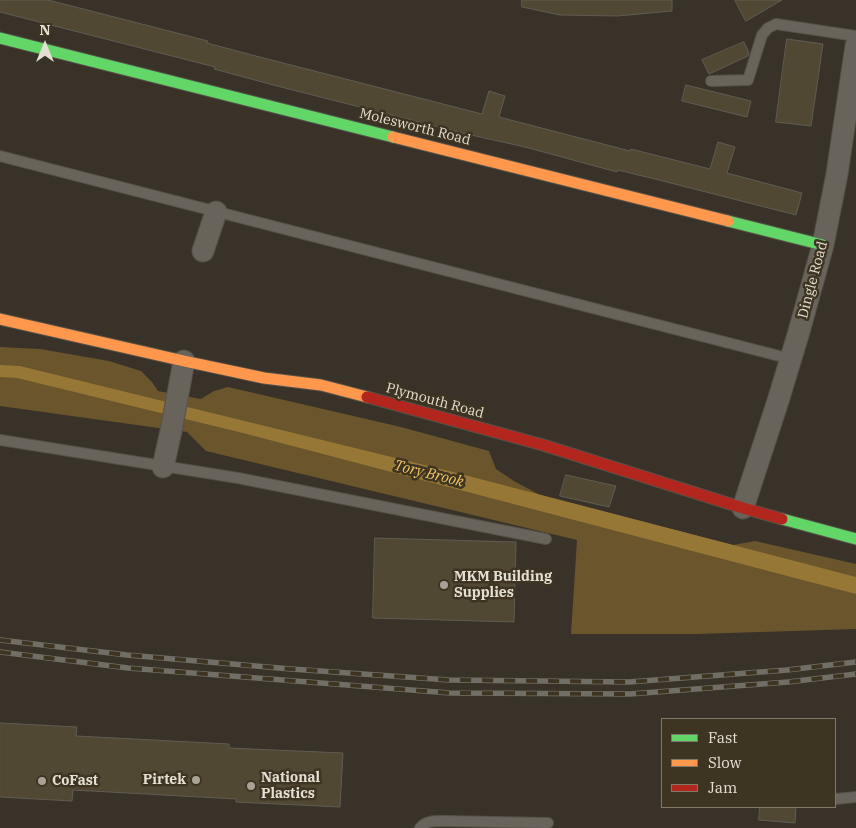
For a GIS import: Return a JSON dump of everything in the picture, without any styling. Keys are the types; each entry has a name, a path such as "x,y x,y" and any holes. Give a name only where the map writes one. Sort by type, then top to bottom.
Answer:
{"main road":[{"name":"Molesworth Road","path":"0,38 823,245"},
{"name":"Plymouth Road","path":"0,319 184,362 264,378 321,385 543,445 743,508 856,539"}],"street":[{"name":"Dingle Road","path":"743,508 791,359 823,245 837,174 856,46"},
{"path":"203,252 216,212"},
{"path":"163,466 184,362"}],"lane":[{"path":"711,81 748,80 762,35 768,28 776,24 856,36"},
{"path":"0,156 791,359"},
{"path":"0,440 238,478 546,539"},
{"path":"836,799 856,797"},
{"path":"420,828 423,824 430,821 548,823"}],"shaded area":[{"path":"0,347 40,349 109,361 141,371 158,391 201,399 214,391 228,387 401,427 489,451 496,469 540,495 733,545 755,541 856,564 856,629 698,634 571,634 577,540 206,451 187,432 0,406"}],"water":[{"name":"Tory Brook","path":"0,365 20,366 457,473 856,577 856,594 243,433 17,378 0,377"}],"building":[{"path":"0,0 48,0 482,114 489,91 505,96 499,117 630,151 631,149 710,169 718,142 735,147 727,173 802,193 796,215 618,170 617,172 525,147 277,86 214,69 215,67 0,12"},
{"path":"522,0 672,0 672,11 617,16 560,15 522,7"},
{"path":"735,0 782,0 746,21"},
{"path":"787,39 823,44 811,126 776,122"},
{"path":"744,42 749,53 748,56 709,74 702,60"},
{"path":"686,85 751,101 747,117 682,101"},
{"path":"566,475 616,486 609,507 560,496"},
{"name":"MKM Building Supplies","path":"375,538 516,542 514,622 373,618"},
{"path":"0,723 77,727 76,736 229,744 229,748 343,753 340,807 236,802 236,799 73,790 72,801 0,797"},
{"path":"760,808 796,808 795,823 759,820"}],"railway":[{"path":"0,640 127,655 449,680 629,682 787,670 856,662"},
{"path":"0,652 128,668 450,693 630,694 788,682 856,674"}],"traffic: fast":[{"path":"0,38 393,137"},
{"path":"728,221 823,245"},
{"path":"782,519 856,539"}],"traffic: slow":[{"path":"393,137 728,221"},
{"path":"0,319 184,361 264,378 321,385 367,397"}],"traffic: jam":[{"path":"367,397 543,445 782,519"}],"place":[{"name":"MKM Building Supplies","path":"444,585"},
{"name":"Pirtek","path":"196,780"},
{"name":"CoFast","path":"42,781"},
{"name":"National Plastics","path":"251,786"}]}
